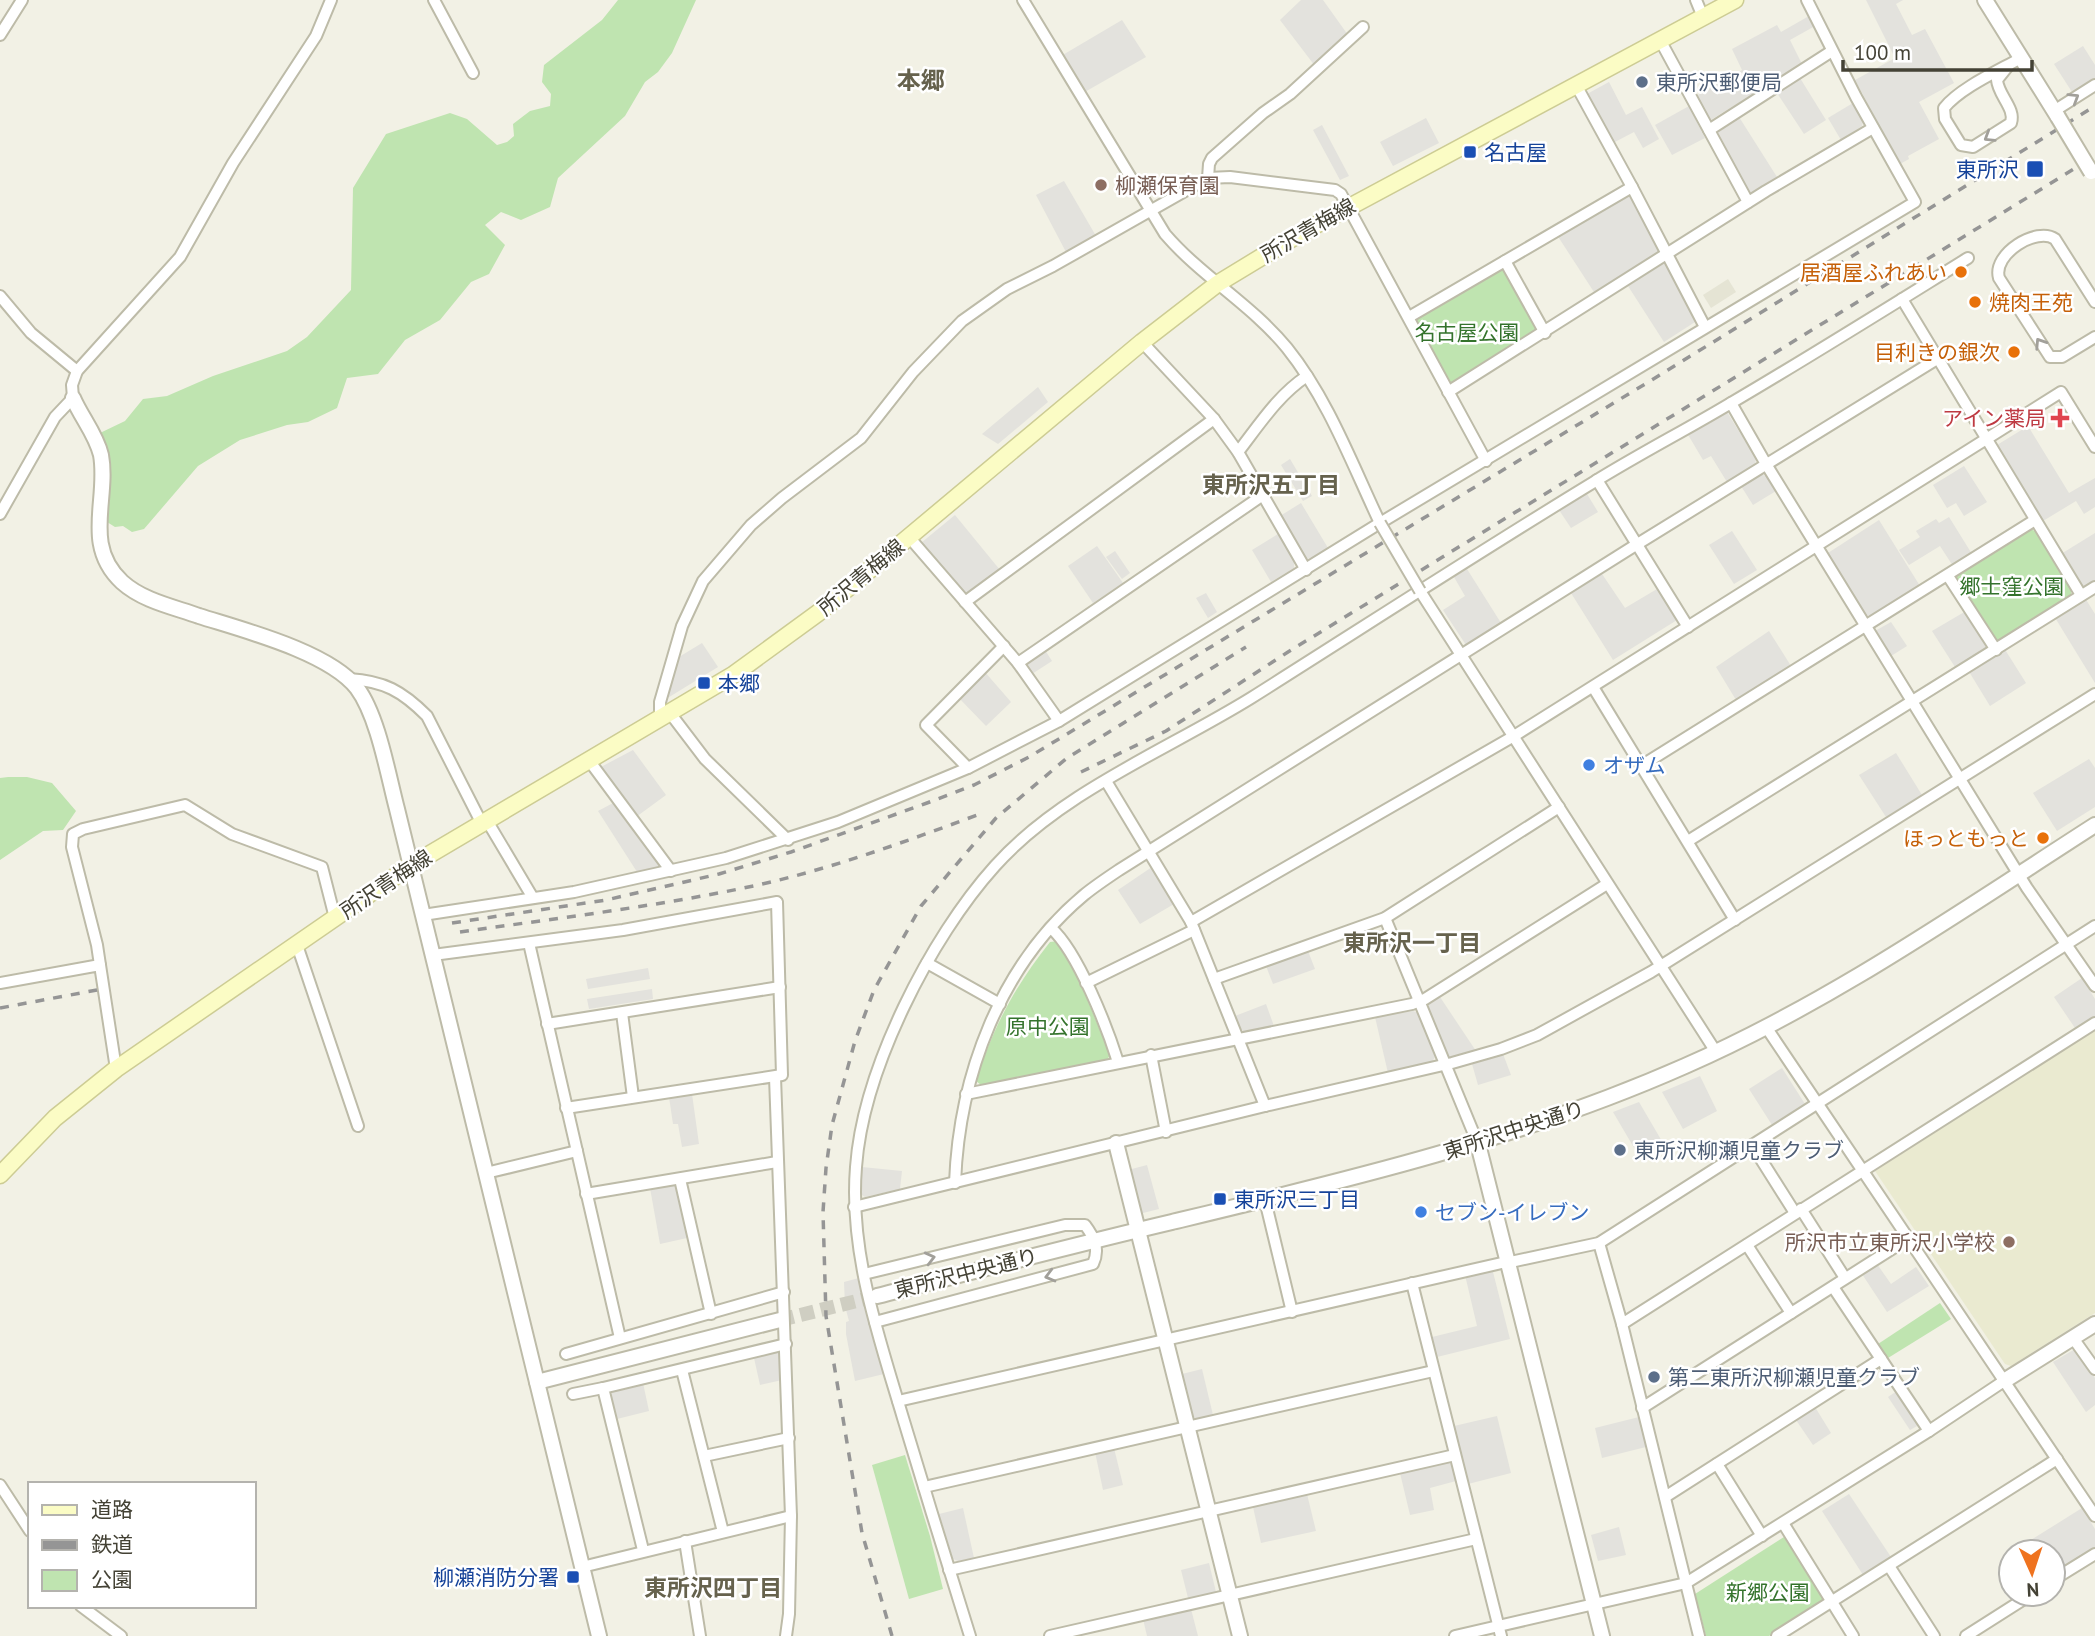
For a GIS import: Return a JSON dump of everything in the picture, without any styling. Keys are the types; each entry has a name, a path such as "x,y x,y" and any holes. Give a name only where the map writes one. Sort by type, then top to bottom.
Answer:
{"main road":[{"name":"所沢青梅線","path":"0,1175 55,1118 117,1069 410,866 484,820 665,716 767,652 1142,342 1217,284 1349,206 1735,0"}],"street":[{"path":"0,35 22,0"},
{"path":"331,0 316,36 233,163 180,257 77,371 72,385 73,398 100,453 102,464 98,529 101,544 114,572 122,582 139,594 160,603 279,642 331,665 359,690 375,728 423,915 599,1636"},
{"path":"434,0 473,73"},
{"path":"1023,0 1165,234 1217,284 1231,292 1253,312 1286,347 1307,376 1322,401 1380,523 1420,591 1716,1052"},
{"path":"1696,0 1703,17"},
{"path":"423,915 533,898 671,871 788,840 850,818 968,768 1059,721 1380,523 1915,202 1873,128 1807,0"},
{"path":"1985,0 2015,61 2056,114 2093,176"},
{"path":"1208,178 1212,158 1290,94 1363,27"},
{"path":"1660,40 1748,202"},
{"path":"1709,130 1832,51"},
{"path":"2015,61 2000,75 1997,85 2012,113 2011,123 1973,147 1961,145 1945,119 1944,107 2015,61"},
{"path":"1576,85 1705,327"},
{"path":"2056,114 2095,85"},
{"path":"1448,392 1748,202 1873,128"},
{"path":"788,840 665,716 660,702 682,626 703,581 751,525 861,438 914,372 962,321 1007,289 1208,178 1230,177 1335,190 1341,194 1486,461"},
{"path":"1409,317 1632,187"},
{"path":"2095,302 2055,239 2050,236 2034,236 2004,255 1997,267 1999,278 2050,357 2062,357 2095,337"},
{"path":"970,1636 875,1322 856,1236 855,1207 856,1164 871,1090 927,963 972,895 996,864 1054,814 1106,781 1202,728 1597,480 1731,403 1968,258"},
{"path":"1505,261 1545,333"},
{"path":"0,296 31,333 77,371"},
{"path":"1902,299 2081,595"},
{"path":"1142,342 1214,419 1238,452 1306,570"},
{"path":"955,1183 960,1121 983,1040 1020,969 1051,928 1083,895 1461,654 1937,359"},
{"path":"1238,452 1272,408 1296,383 1307,376"},
{"path":"1086,984 1193,926 1514,736 2061,392 2095,447"},
{"path":"0,514 55,417 73,398"},
{"path":"1731,403 2018,874 2095,986"},
{"path":"965,602 1214,419"},
{"path":"1597,480 1688,627"},
{"path":"1018,663 1263,495"},
{"path":"1642,766 2035,520"},
{"path":"909,537 1018,663 1059,721"},
{"path":"1948,576 1996,650"},
{"path":"1688,841 2095,587"},
{"path":"968,768 926,725 1004,646"},
{"path":"349,679 382,683 413,702 427,716 484,820 533,898"},
{"path":"1593,687 1735,920"},
{"path":"855,1207 1265,1106 1445,1065 1501,1049 1537,1035 1660,966 2095,694"},
{"path":"588,759 671,871"},
{"path":"1106,781 1193,926 1265,1106"},
{"path":"117,1069 97,945 72,847 73,834 83,829 185,805 232,834 322,867 335,918"},
{"path":"1214,979 1385,918 1559,807"},
{"name":"東所沢中央通り","path":"877,1296 1478,1144 1579,1109 1716,1052 1877,966 2095,825"},
{"path":"966,1094 1419,1002 1607,884"},
{"path":"433,955 623,930 777,902 782,1075 566,1108"},
{"path":"1385,918 1478,1144 1602,1636"},
{"path":"898,1401 1599,1243 2095,926"},
{"path":"1051,928 1067,948 1086,984 1118,1062"},
{"path":"529,943 620,1338"},
{"path":"297,945 358,1126"},
{"path":"927,963 1000,1004"},
{"path":"0,983 100,965"},
{"path":"547,1024 780,987"},
{"path":"622,1013 633,1097"},
{"path":"1622,1324 2095,1023"},
{"path":"1766,1027 2095,1516"},
{"path":"1151,1055 1166,1132"},
{"path":"775,1077 791,1516 786,1636"},
{"path":"1116,1143 1240,1636"},
{"path":"1752,1145 1846,1278"},
{"path":"485,1173 577,1151"},
{"path":"586,1194 777,1162"},
{"path":"680,1179 711,1314"},
{"path":"1265,1200 1292,1312"},
{"path":"864,1274 1065,1225 1085,1225 1094,1241 1096,1257 1093,1264 875,1322"},
{"path":"1642,1408 1909,1238"},
{"path":"1599,1243 1622,1324 1699,1636"},
{"path":"1747,1245 1791,1313"},
{"path":"1412,1283 1499,1631"},
{"path":"1833,1287 1929,1431"},
{"path":"566,1354 784,1292"},
{"path":"537,1382 780,1320"},
{"path":"1455,1636 1499,1631 1594,1604 1686,1583 2095,1324"},
{"path":"2073,1338 2095,1369"},
{"path":"573,1394 786,1344"},
{"path":"1665,1497 1881,1359"},
{"path":"682,1370 723,1532"},
{"path":"924,1487 1433,1371"},
{"path":"603,1388 643,1550"},
{"path":"704,1457 789,1437"},
{"path":"949,1570 1455,1455"},
{"path":"1777,1636 2057,1459"},
{"path":"1717,1464 1762,1536"},
{"path":"0,1485 28,1528"},
{"path":"582,1567 791,1516"},
{"path":"1783,1523 1853,1636"},
{"path":"1050,1636 1476,1539"},
{"path":"685,1541 700,1636"},
{"path":"2067,1571 2095,1554"},
{"path":"1889,1566 1934,1636"},
{"path":"84,1608 121,1636"},
{"path":"1966,1636 2010,1608"}],"shaded area":[{"path":"1301,0 1323,0 1348,35 1315,66 1280,20"},
{"path":"1866,0 1903,0 1896,4 1912,35 1925,29 1954,83 1919,102 1939,139 1908,156 1909,159 1900,164 1855,80 1895,58"},
{"path":"1809,16 1815,26 1790,40 1802,64 1709,121 1696,96 1742,70 1732,49 1777,25 1781,32"},
{"path":"1122,20 1146,57 1083,93 1061,56"},
{"path":"2083,46 2095,65 2095,78 2072,92 2054,64"},
{"path":"1800,78 1826,120 1804,134 1777,93"},
{"path":"1609,82 1626,115 1642,107 1659,139 1643,148 1634,132 1613,143 1587,94"},
{"path":"1853,103 1863,122 1862,126 1841,140 1828,118"},
{"path":"1689,106 1705,138 1672,155 1655,125"},
{"path":"1739,117 1777,177 1753,193 1748,192 1718,132"},
{"path":"1426,118 1439,143 1393,166 1380,142"},
{"path":"1322,125 1349,176 1340,180 1313,130"},
{"path":"1064,181 1096,236 1066,252 1036,195"},
{"path":"1628,190 1660,252 1594,292 1557,235"},
{"path":"1666,262 1695,315 1695,322 1664,342 1628,286"},
{"path":"1728,279 1736,292 1711,308 1703,295"},
{"path":"1038,387 1048,402 998,444 982,434"},
{"path":"1722,412 1727,412 1756,459 1755,465 1727,482 1711,456 1703,460 1687,433"},
{"path":"2028,426 2069,493 2095,478 2095,507 2084,514 2076,501 2043,521 1997,445"},
{"path":"1290,459 1312,496 1303,501 1281,465"},
{"path":"1964,466 1987,502 1964,516 1956,503 1947,508 1933,485"},
{"path":"1760,474 1766,476 1776,491 1753,505 1741,486"},
{"path":"1587,494 1598,512 1571,528 1559,510"},
{"path":"1301,503 1328,548 1306,559 1280,516"},
{"path":"955,515 1000,570 969,594 964,593 921,543"},
{"path":"1949,517 1972,554 1953,566 1940,546 1909,565 1899,550 1920,537 1916,531 1936,519 1939,523"},
{"path":"1879,520 1920,586 1871,616 1866,615 1828,553"},
{"path":"1732,531 1757,570 1734,584 1709,545"},
{"path":"2095,533 2095,581 2083,589 2061,554"},
{"path":"1278,534 1294,562 1294,568 1271,582 1252,550"},
{"path":"1097,546 1123,583 1093,603 1068,566"},
{"path":"1115,551 1130,573 1122,579 1106,557"},
{"path":"1467,569 1501,623 1466,645 1443,610 1465,596 1454,577"},
{"path":"1602,574 1625,608 1657,589 1677,620 1613,660 1571,593"},
{"path":"1206,593 1217,612 1208,618 1196,598"},
{"path":"2085,598 2095,614 2095,683 2054,616"},
{"path":"1966,611 1987,644 1986,648 1955,667 1932,631"},
{"path":"1891,622 1907,646 1891,656 1875,631"},
{"path":"1769,631 1791,666 1736,700 1716,667"},
{"path":"702,643 718,667 666,699 679,657"},
{"path":"2004,648 2026,683 1990,706 1968,670"},
{"path":"1045,650 1052,661 1032,674 1027,668 1028,662"},
{"path":"984,671 1011,702 986,726 958,697"},
{"path":"633,750 666,795 636,817 599,768"},
{"path":"1896,753 1922,795 1886,817 1859,775"},
{"path":"2089,759 2095,768 2095,807 2057,831 2033,793"},
{"path":"615,802 663,866 661,870 639,875 598,811"},
{"path":"1152,867 1174,904 1140,924 1118,890"},
{"path":"1308,951 1315,969 1273,984 1266,966"},
{"path":"648,968 650,979 588,989 586,979"},
{"path":"2082,978 2095,999 2095,1016 2075,1028 2054,997"},
{"path":"652,989 653,999 589,1009 587,999"},
{"path":"1440,997 1476,1051 1451,1058 1446,1055 1428,1008 1429,1003"},
{"path":"1266,1004 1274,1026 1244,1032 1235,1016"},
{"path":"1413,1011 1419,1013 1435,1057 1432,1062 1388,1073 1375,1017"},
{"name":"所沢市立東所沢小学校","path":"2095,1030 2095,1313 2011,1366 2005,1364 1875,1171"},
{"path":"1503,1054 1511,1075 1478,1085 1472,1064"},
{"path":"1782,1068 1805,1104 1772,1125 1749,1089"},
{"path":"1700,1076 1717,1111 1683,1129 1662,1092"},
{"path":"692,1094 699,1144 682,1147 678,1124 673,1124 669,1097"},
{"path":"1639,1102 1663,1143 1640,1158 1613,1112"},
{"path":"1147,1165 1159,1209 1139,1214 1128,1170"},
{"path":"862,1167 902,1171 900,1189 865,1197 862,1195"},
{"path":"675,1184 687,1238 660,1244 650,1188"},
{"path":"1877,1264 1891,1284 1916,1267 1929,1286 1887,1312 1862,1274"},
{"path":"1492,1268 1510,1339 1437,1357 1432,1337 1477,1326 1465,1275"},
{"path":"859,1278 884,1374 855,1381 846,1334 846,1322 849,1321 844,1282"},
{"path":"2075,1349 2095,1378 2095,1405 2086,1412 2053,1362"},
{"path":"776,1352 781,1356 782,1380 760,1385 754,1358"},
{"path":"1202,1369 1213,1415 1197,1419 1192,1416 1182,1374"},
{"path":"643,1383 649,1411 617,1419 611,1394 615,1390"},
{"path":"1897,1391 1919,1425 1910,1430 1888,1397"},
{"path":"1815,1407 1831,1433 1813,1445 1796,1420"},
{"path":"1497,1416 1511,1473 1468,1484 1454,1426"},
{"path":"1639,1417 1646,1447 1602,1458 1595,1428"},
{"path":"1114,1448 1123,1485 1103,1490 1095,1452"},
{"path":"1447,1462 1453,1465 1456,1481 1430,1488 1434,1510 1410,1515 1400,1473"},
{"path":"1307,1494 1316,1531 1261,1543 1253,1507"},
{"path":"1849,1494 1891,1557 1863,1575 1822,1511"},
{"path":"963,1508 974,1558 958,1561 953,1559 939,1514"},
{"path":"2082,1508 2095,1529 2095,1547 2067,1565 2067,1538 2034,1538"},
{"path":"1619,1527 1626,1555 1598,1561 1591,1535"},
{"path":"1209,1563 1216,1592 1188,1598 1181,1570"},
{"path":"1191,1609 1198,1636 1147,1636 1143,1619"}],"green space":[{"path":"618,0 696,0 672,53 658,72 645,82 625,116 558,178 550,207 521,220 501,212 485,225 505,245 489,274 471,282 440,320 405,340 378,374 347,378 337,408 308,422 287,425 240,440 198,466 144,529 132,532 123,526 115,527 107,522 110,455 100,433 125,421 143,399 167,396 213,376 287,351 307,337 351,290 353,188 386,134 450,113 467,119 497,145 507,142 514,136 513,124 530,111 550,106 551,94 542,82 544,65 602,20"},
{"name":"名古屋公園","path":"1501,268 1506,269 1538,328 1536,333 1456,382 1450,382 1416,321 1418,316"},
{"name":"郷士窪公園","path":"2030,529 2035,531 2071,589 2071,595 1997,641 1993,640 1956,576"},
{"path":"27,777 52,783 76,811 63,830 43,831 0,860 0,778"},
{"name":"原中公園","path":"1058,941 1082,986 1110,1055 1107,1060 981,1085 976,1081 1006,1008 1050,942"},
{"path":"1940,1303 1951,1319 1888,1358 1878,1344"},
{"path":"905,1455 943,1589 909,1599 872,1465"},
{"name":"新郷公園","path":"1784,1537 1824,1600 1769,1636 1706,1636 1695,1594"}],"tunnel":[{"path":"780,1320 877,1296"}],"railway":[{"path":"452,923 606,900 719,874 791,852 974,785 1029,757 1655,378 2095,106"},
{"path":"1081,772 1166,731 1288,652 2095,156"},
{"path":"892,1636 862,1533 826,1316 823,1212 826,1168 832,1125 855,1041 874,990 921,906 996,818 1067,758 1246,647"},
{"path":"460,932 647,905 758,885 842,862 980,814"},
{"path":"0,1008 97,990"}],"place":[{"name":"東所沢郵便局","path":"1642,82"},
{"name":"名古屋","path":"1470,152"},
{"name":"東所沢","path":"2035,169"},
{"name":"柳瀬保育園","path":"1101,185"},
{"name":"居酒屋ふれあい","path":"1961,272"},
{"name":"焼肉王苑","path":"1975,302"},
{"name":"目利きの銀次","path":"2014,352"},
{"name":"アイン薬局","path":"2060,418"},
{"name":"本郷","path":"704,683"},
{"name":"オザム","path":"1589,765"},
{"name":"ほっともっと","path":"2043,838"},
{"name":"東所沢柳瀬児童クラブ","path":"1620,1150"},
{"name":"東所沢三丁目","path":"1220,1199"},
{"name":"セブン-イレブン","path":"1421,1212"},
{"name":"所沢市立東所沢小学校","path":"2009,1242"},
{"name":"第二東所沢柳瀬児童クラブ","path":"1654,1377"},
{"name":"柳瀬消防分署","path":"573,1577"}],"district":[{"name":"本郷","path":"921,80"},
{"name":"東所沢五丁目","path":"1271,484"},
{"name":"東所沢一丁目","path":"1412,942"},
{"name":"東所沢四丁目","path":"713,1587"}]}
